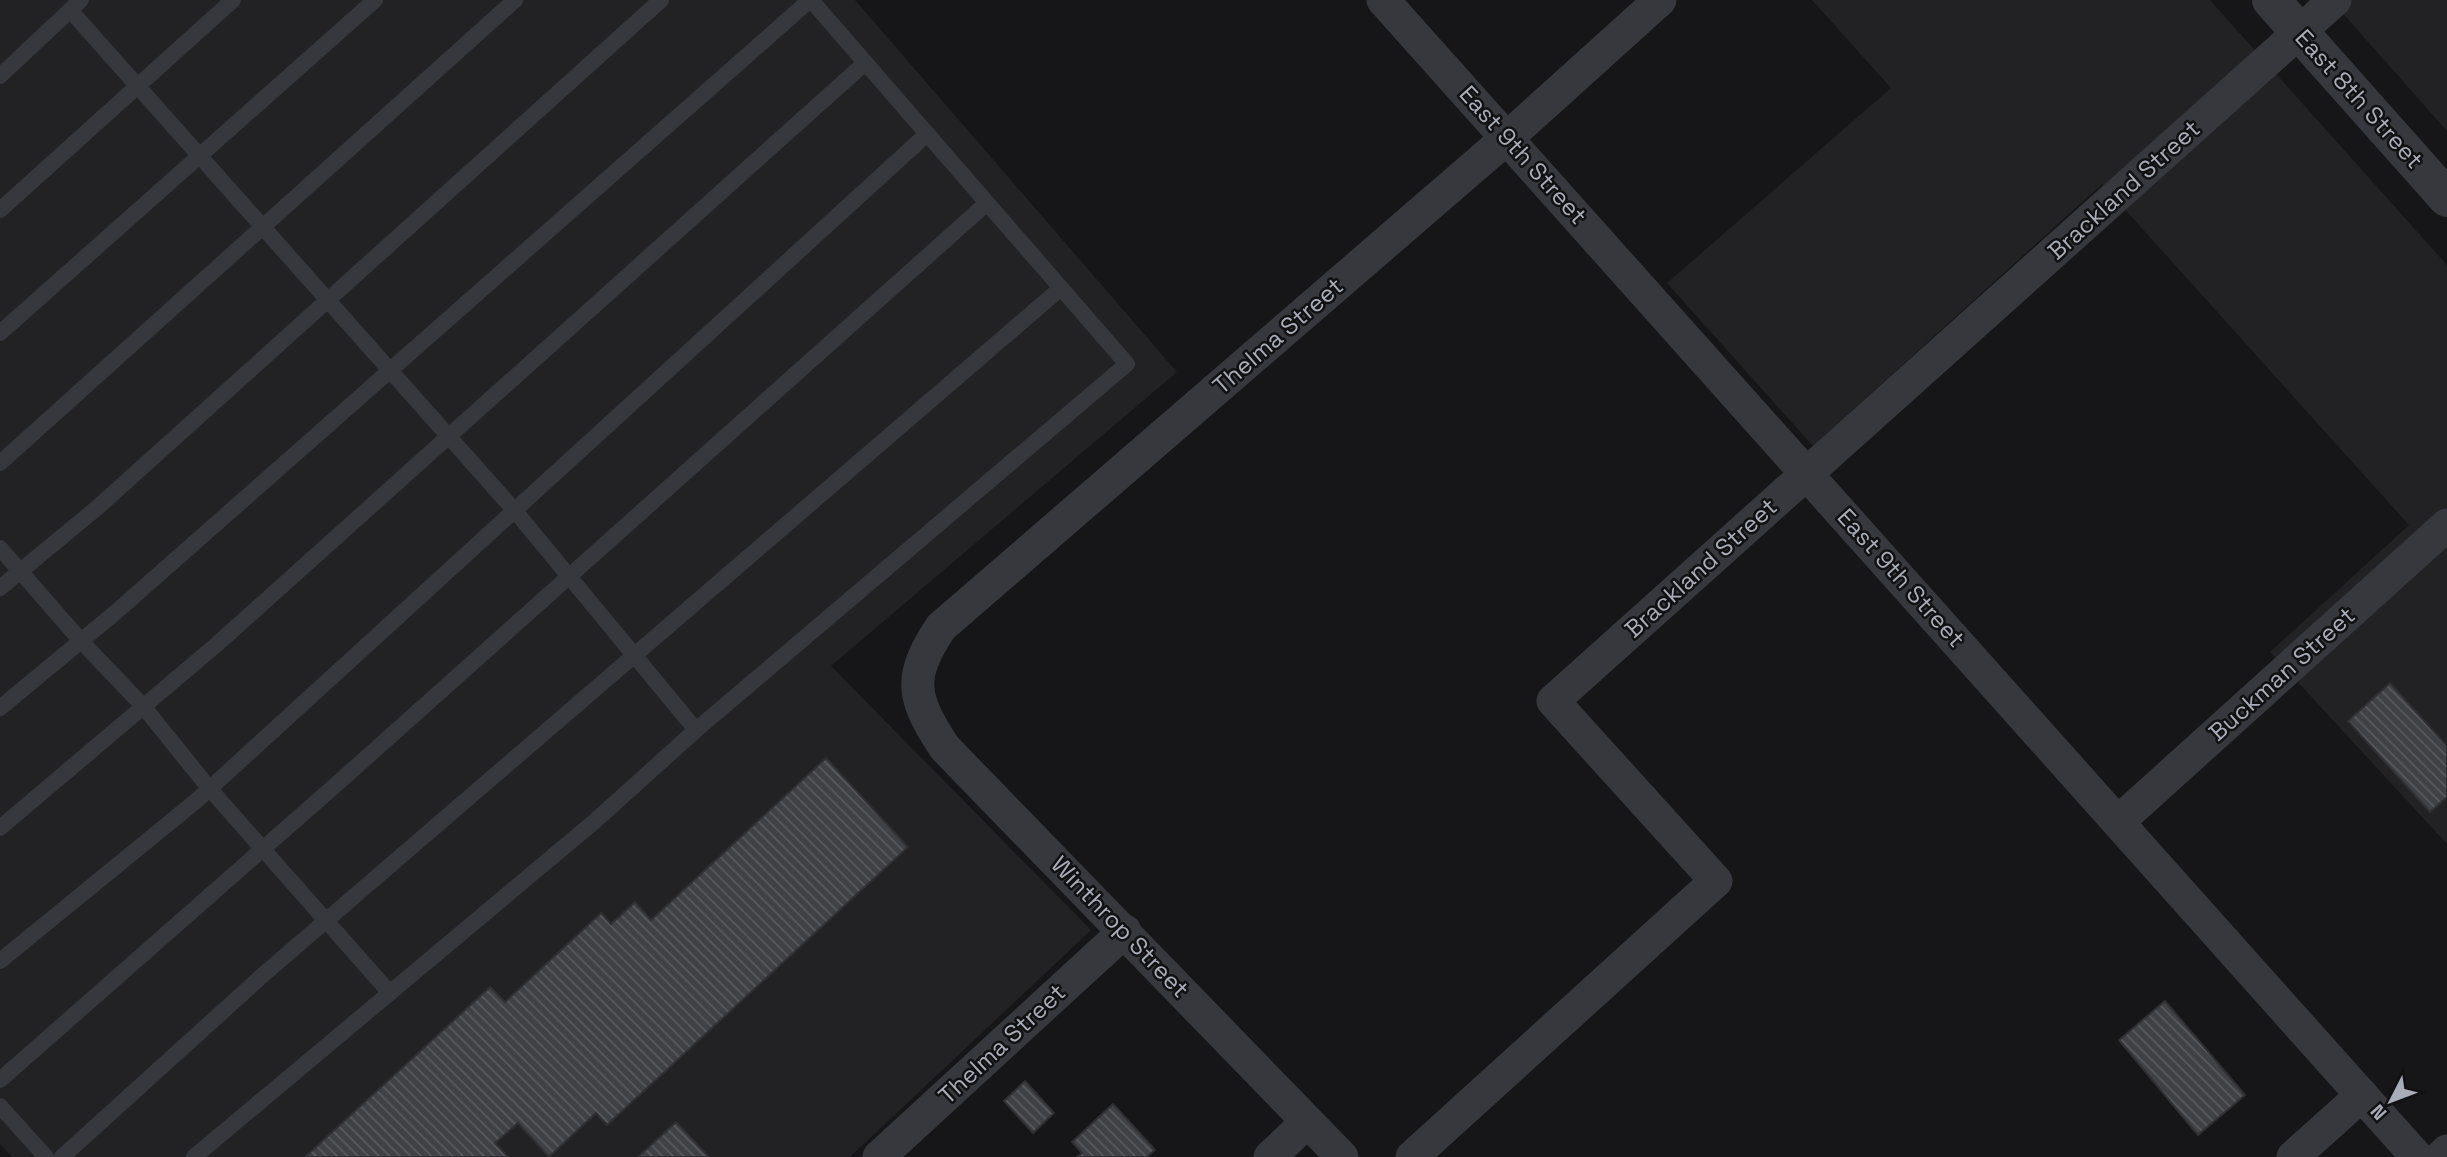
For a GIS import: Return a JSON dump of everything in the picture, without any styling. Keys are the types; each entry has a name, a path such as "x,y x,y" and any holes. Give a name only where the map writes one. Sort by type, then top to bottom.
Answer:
{"street":[{"name":"East 9th Street","path":"1383,0 2417,1157"},
{"name":"Thelma Street","path":"916,685 923,654 941,627 1507,138 1660,0"},
{"name":"East 8th Street","path":"2271,0 2447,198"},
{"name":"Brackland Street","path":"1412,1157 1716,881 1553,701 2335,0"},
{"name":"Buckman Street","path":"2118,822 2447,525"},
{"name":"Winthrop Street","path":"916,685 926,719 945,748 1125,930 1306,1123 1342,1157"},
{"name":"Thelma Street","path":"879,1157 1125,930"},
{"path":"2293,1157 2362,1095"},
{"path":"1270,1157 1306,1123"},
{"path":"2441,1157 2447,1151"}],"lane":[{"path":"0,210 233,0"},
{"path":"0,333 375,0"},
{"path":"0,463 515,0"},
{"path":"0,587 97,508 661,0"},
{"path":"0,708 81,641 390,371 810,0 1127,364 696,730 595,821 194,1157"},
{"path":"0,76 75,5 137,87 514,511 696,730"},
{"path":"0,828 143,706 447,437 865,62"},
{"path":"0,961 209,788 927,134"},
{"path":"0,1080 987,203"},
{"path":"62,1157 326,921 1061,288"},
{"path":"0,548 81,641 143,706 209,788 390,993"},
{"path":"0,1106 46,1157"}],"shaded area":[{"path":"0,0 855,0 1177,372 831,666 1091,930 850,1157 12,1157 0,1144"},
{"path":"1812,0 2210,0 2447,265 2447,844 2270,652 2409,525 2102,184 1813,446 1667,283 1891,88"},
{"path":"2331,0 2447,0 2447,131"}],"building":[{"path":"2390,683 2447,746 2447,797 2430,812 2348,721"},
{"path":"826,758 908,847 607,1125 596,1113 549,1157 518,1123 495,1143 508,1157 305,1157 490,987 505,1002 601,913 611,924 635,902 651,920"},
{"path":"2165,1001 2245,1095 2198,1135 2119,1040"},
{"path":"1025,1081 1054,1113 1033,1133 1004,1101"},
{"path":"1113,1104 1155,1150 1147,1157 1077,1157 1082,1153 1072,1142"},
{"path":"676,1122 709,1157 638,1157"}]}
